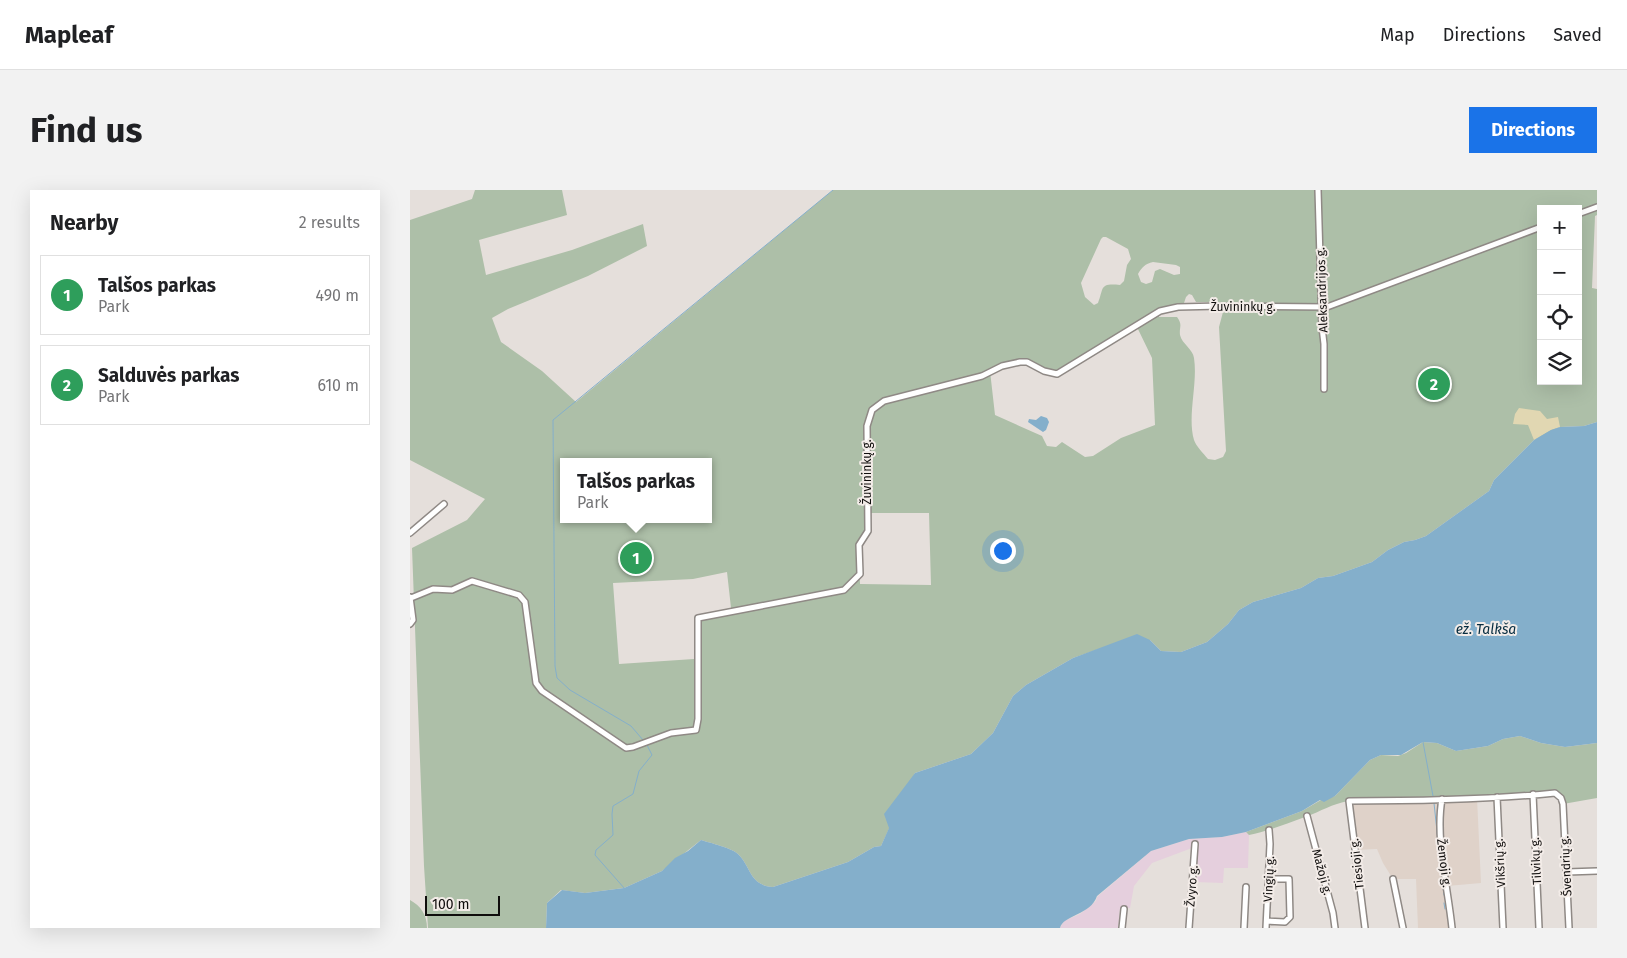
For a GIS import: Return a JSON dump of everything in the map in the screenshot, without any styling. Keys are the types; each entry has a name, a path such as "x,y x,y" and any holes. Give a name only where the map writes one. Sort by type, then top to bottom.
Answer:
{"street":[{"name":"Aleksandrijos g.","path":"1318,190 1324,390"},
{"path":"1582,213 1597,207"},
{"name":"Žuvininkų g.","path":"410,598 433,590 452,590 472,582 519,594 525,602 536,683 542,690 626,748 671,733 696,730 698,720 698,618 844,590 860,574 859,545 868,531 867,426 872,410 884,401 982,376 1002,366 1020,362 1027,362 1044,371 1057,374 1136,324 1160,310 1169,308 1250,306 1322,308 1334,305 1537,229"},
{"path":"410,533 444,504"},
{"path":"410,598 413,620 410,624"},
{"name":"Švendrių g.","path":"1533,794 1556,793 1561,798 1563,804 1569,928"},
{"path":"1442,799 1533,794"},
{"name":"Tilvikų g.","path":"1533,794 1539,928"},
{"name":"Vikšrių g.","path":"1497,797 1503,928"},
{"name":"Tiesioji g.","path":"1365,928 1349,801 1442,799"},
{"name":"Žemoji g.","path":"1442,799 1440,812 1441,844 1452,928"},
{"name":"Mažoji g.","path":"1307,816 1333,912 1335,928"},
{"name":"Vingių g.","path":"1266,928 1269,830"},
{"name":"Žvyro g.","path":"1189,928 1195,844"},
{"path":"1567,872 1597,871"},
{"path":"1267,921 1285,922 1290,917 1289,879 1269,879"},
{"path":"1393,879 1403,928"},
{"path":"1244,928 1246,887"},
{"path":"1122,928 1124,909"}],"shaded area":[{"path":"1477,798 1481,883 1447,886 1452,928 1418,928 1416,879 1393,879 1377,849 1355,850 1349,801"},
{"path":"1246,832 1249,835 1248,868 1224,868 1223,883 1195,882 1192,848 1152,863 1134,886 1130,908 1120,908 1118,928 1060,928 1064,921 1088,908 1096,901 1097,897 1151,851 1189,839 1222,837"}],"green space":[{"path":"475,190 562,190 567,215 479,240 486,275 572,250 643,224 647,246 588,276 508,309 492,318 501,342 542,371 576,402 833,190 1597,190 1592,288 1597,289 1597,422 1584,426 1560,427 1534,440 1494,480 1489,491 1426,536 1404,542 1388,550 1372,562 1333,576 1318,578 1301,588 1253,602 1239,610 1228,624 1207,642 1181,652 1161,651 1150,640 1099,649 1073,658 1026,685 1013,696 993,733 971,754 915,773 881,846 874,847 848,862 773,887 759,883 743,859 735,852 701,840 662,871 624,888 585,893 561,890 547,903 546,928 428,928 412,548 467,520 485,499 410,460 410,220 472,199","holes":["1103,237 1128,249 1131,259 1127,265 1124,281 1120,285 1105,286 1098,303 1094,305 1085,297 1081,283","1153,262 1180,267 1180,274 1174,275 1160,269 1155,271 1152,282 1146,284 1141,282 1138,274 1142,268","1189,294 1192,295 1196,302 1222,302 1223,312 1219,327 1226,451 1223,457 1215,460 1208,459 1198,447 1192,431 1195,378 1192,352 1181,338 1180,324 1177,317 1159,317 1159,308 1184,303","1136,325 1152,358 1155,425 1121,438 1093,456 1085,457 1062,442 1056,447 1047,446 1042,436 995,415 990,371 1027,362 1057,374","868,513 929,513 931,585 860,584 859,545 868,531","727,572 731,608 694,617 694,659 619,664 613,583 693,579"]},
{"path":"1520,736 1541,743 1565,747 1597,743 1597,798 1563,804 1555,793 1497,797 1349,801 1270,829 1249,835 1246,832 1302,811 1321,800 1335,796 1370,760 1381,755 1398,756 1423,742 1437,743 1456,751 1488,746 1503,739"},
{"path":"410,900 423,911 427,928 410,928"}],"sand":[{"path":"1519,408 1540,411 1547,419 1558,417 1560,427 1534,440 1528,425 1513,424 1515,414"}],"water":[{"path":"1041,416 1047,418 1049,422 1046,430 1043,432 1028,422 1029,419 1036,420"},
{"name":"ež. Talkša","path":"1597,422 1597,743 1565,747 1541,743 1520,736 1503,739 1488,746 1456,751 1437,743 1423,742 1401,755 1381,755 1370,760 1335,796 1324,802 1320,800 1302,811 1246,832 1222,837 1189,839 1151,851 1097,896 1089,907 1066,920 1060,928 546,928 547,903 562,890 585,893 624,888 662,871 675,858 688,851 701,840 738,854 755,879 765,886 773,887 848,862 874,847 881,846 889,828 884,814 915,773 971,754 993,733 1013,696 1026,685 1073,658 1137,634 1150,640 1161,651 1181,652 1207,642 1228,624 1239,610 1253,602 1301,588 1318,578 1333,576 1372,562 1388,550 1404,542 1426,536 1489,491 1494,480 1534,440 1551,430 1560,427 1584,426"}],"waterway":[{"path":"643,740 631,726 570,690 557,678 555,666 553,420 833,190"},
{"path":"1423,742 1433,796"},
{"path":"625,889 595,855 596,850 613,835 613,806 633,794 639,771 652,755 647,745"},
{"path":"1434,803 1439,850"},
{"path":"1439,855 1444,895"},
{"path":"1444,903 1445,909"}],"place":[{"name":"Salduvės parkas","path":"1434,384"},
{"name":"Talšos parkas","path":"636,558"}]}
